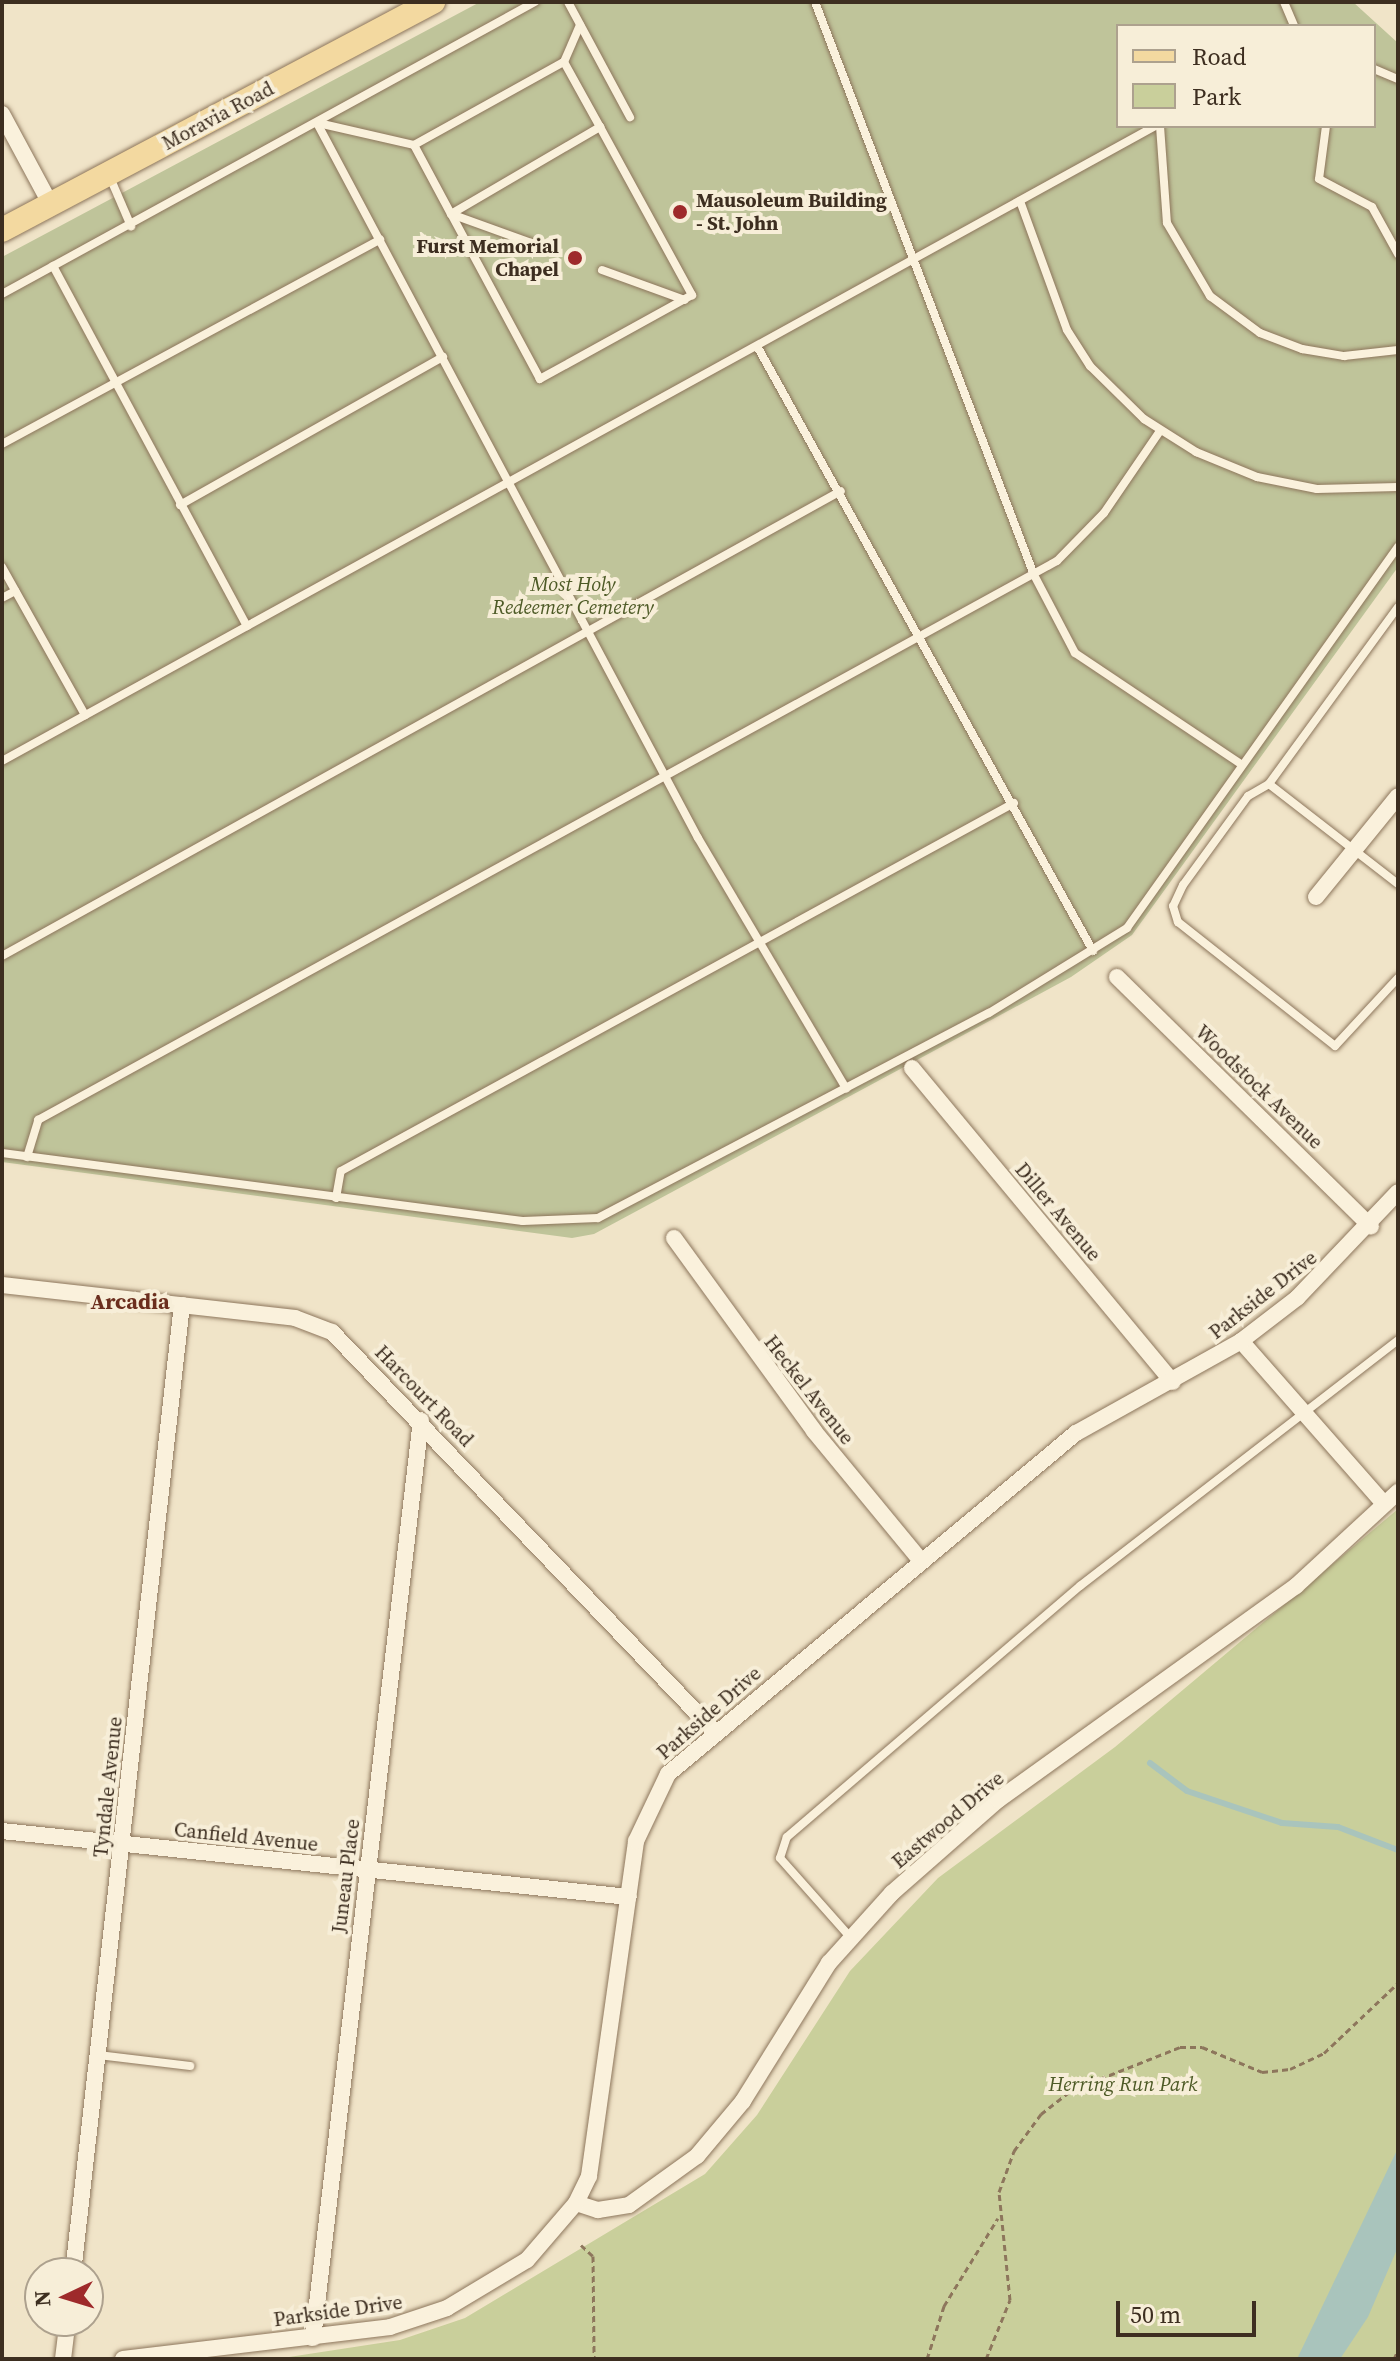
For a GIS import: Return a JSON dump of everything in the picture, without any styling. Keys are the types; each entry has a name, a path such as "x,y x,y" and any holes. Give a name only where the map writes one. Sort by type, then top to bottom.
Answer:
{"main road":[{"name":"Moravia Road","path":"2,230 433,2"}],"street":[{"path":"2,114 50,203"},
{"path":"1316,897 1398,796"},
{"name":"Woodstock Avenue","path":"1117,977 1371,1227"},
{"name":"Diller Avenue","path":"912,1068 1173,1382"},
{"name":"Parkside Drive","path":"123,2359 313,2338 418,2320 480,2291 527,2260 576,2203 600,2125 636,1841 653,1796 715,1732 1076,1433 1173,1382 1241,1341 1371,1227 1398,1192"},
{"name":"Heckel Avenue","path":"674,1238 814,1431 921,1561"},
{"name":"Harcourt Road","path":"2,1285 182,1305 318,1325 421,1420 715,1732"},
{"name":"Tyndale Avenue","path":"75,2257 182,1305"},
{"path":"1241,1341 1303,1416 1384,1504"},
{"name":"Juneau Place","path":"313,2338 421,1420"},
{"name":"Eastwood Drive","path":"576,2203 598,2210 629,2205 706,2147 851,1938 969,1822 1284,1595 1398,1492"},
{"name":"Canfield Avenue","path":"2,1831 629,1897"},
{"path":"63,2359 66,2337"}],"lane":[{"path":"2,294 535,2"},
{"path":"568,2 630,117"},
{"path":"815,2 917,258 1034,575 1087,665 1242,765"},
{"path":"1284,2 1293,24"},
{"path":"317,123 414,145 564,62 580,25"},
{"path":"414,145 540,379 685,300 692,295 564,62"},
{"path":"1376,70 1398,79"},
{"path":"317,123 443,357 506,486 588,636 667,780 764,942 846,1088"},
{"path":"451,214 600,127"},
{"path":"2,761 1153,128"},
{"path":"1157,128 1167,223 1210,296 1260,333 1302,349 1344,356 1398,350"},
{"path":"1326,128 1319,179 1372,207 1398,254"},
{"path":"108,175 131,226"},
{"path":"1020,201 1067,330 1103,381 1160,431 1257,477 1317,489 1398,487"},
{"path":"451,214 548,249"},
{"path":"2,444 380,240"},
{"path":"53,266 247,626"},
{"path":"602,270 685,300"},
{"path":"757,346 922,636 1093,951"},
{"path":"180,505 443,357"},
{"path":"27,1157 38,1120 667,780 1034,575 1096,523 1160,431"},
{"path":"2,956 588,636 841,491"},
{"path":"2,1153 336,1198 586,1222 846,1088 1093,951 1145,908 1242,765 1398,546"},
{"path":"2,567 85,715"},
{"path":"2,598 15,591"},
{"path":"1398,607 1269,784 1248,796 1183,885 1173,906 1178,922 1335,1046 1398,978"},
{"path":"1269,784 1398,884"},
{"path":"336,1198 341,1171 1014,803"},
{"path":"851,1938 780,1858 787,1837 1080,1586 1398,1340"},
{"path":"97,2054 190,2066"}],"path":[{"path":"927,2359 944,2306 998,2218 1014,2151 1041,2114 1072,2090 1180,2047 1202,2047 1262,2072 1290,2069 1324,2053 1398,1983"},
{"path":"986,2359 1010,2300 998,2218"},
{"path":"581,2245 593,2256 594,2359"},
{"path":"1394,2359 1398,2350"}],"green space":[{"name":"Most Holy Redeemer Cemetery","path":"480,2 1353,2 1398,43 1398,567 1132,935 1071,977 594,1234 572,1238 2,1162 2,257"},
{"name":"Herring Run Park","path":"1398,1509 1398,2359 276,2359 400,2340 465,2318 705,2174 757,2115 850,1971 938,1878 1115,1747"}],"water":[{"path":"1398,2148 1398,2247 1368,2317 1340,2359 1297,2359"}],"waterway":[{"path":"1150,1763 1187,1791 1282,1823 1338,1827 1398,1850"}],"place":[{"name":"Mausoleum Building - St. John","path":"680,212"},
{"name":"Furst Memorial Chapel","path":"575,258"}],"district":[{"name":"Arcadia","path":"130,1302"}]}
